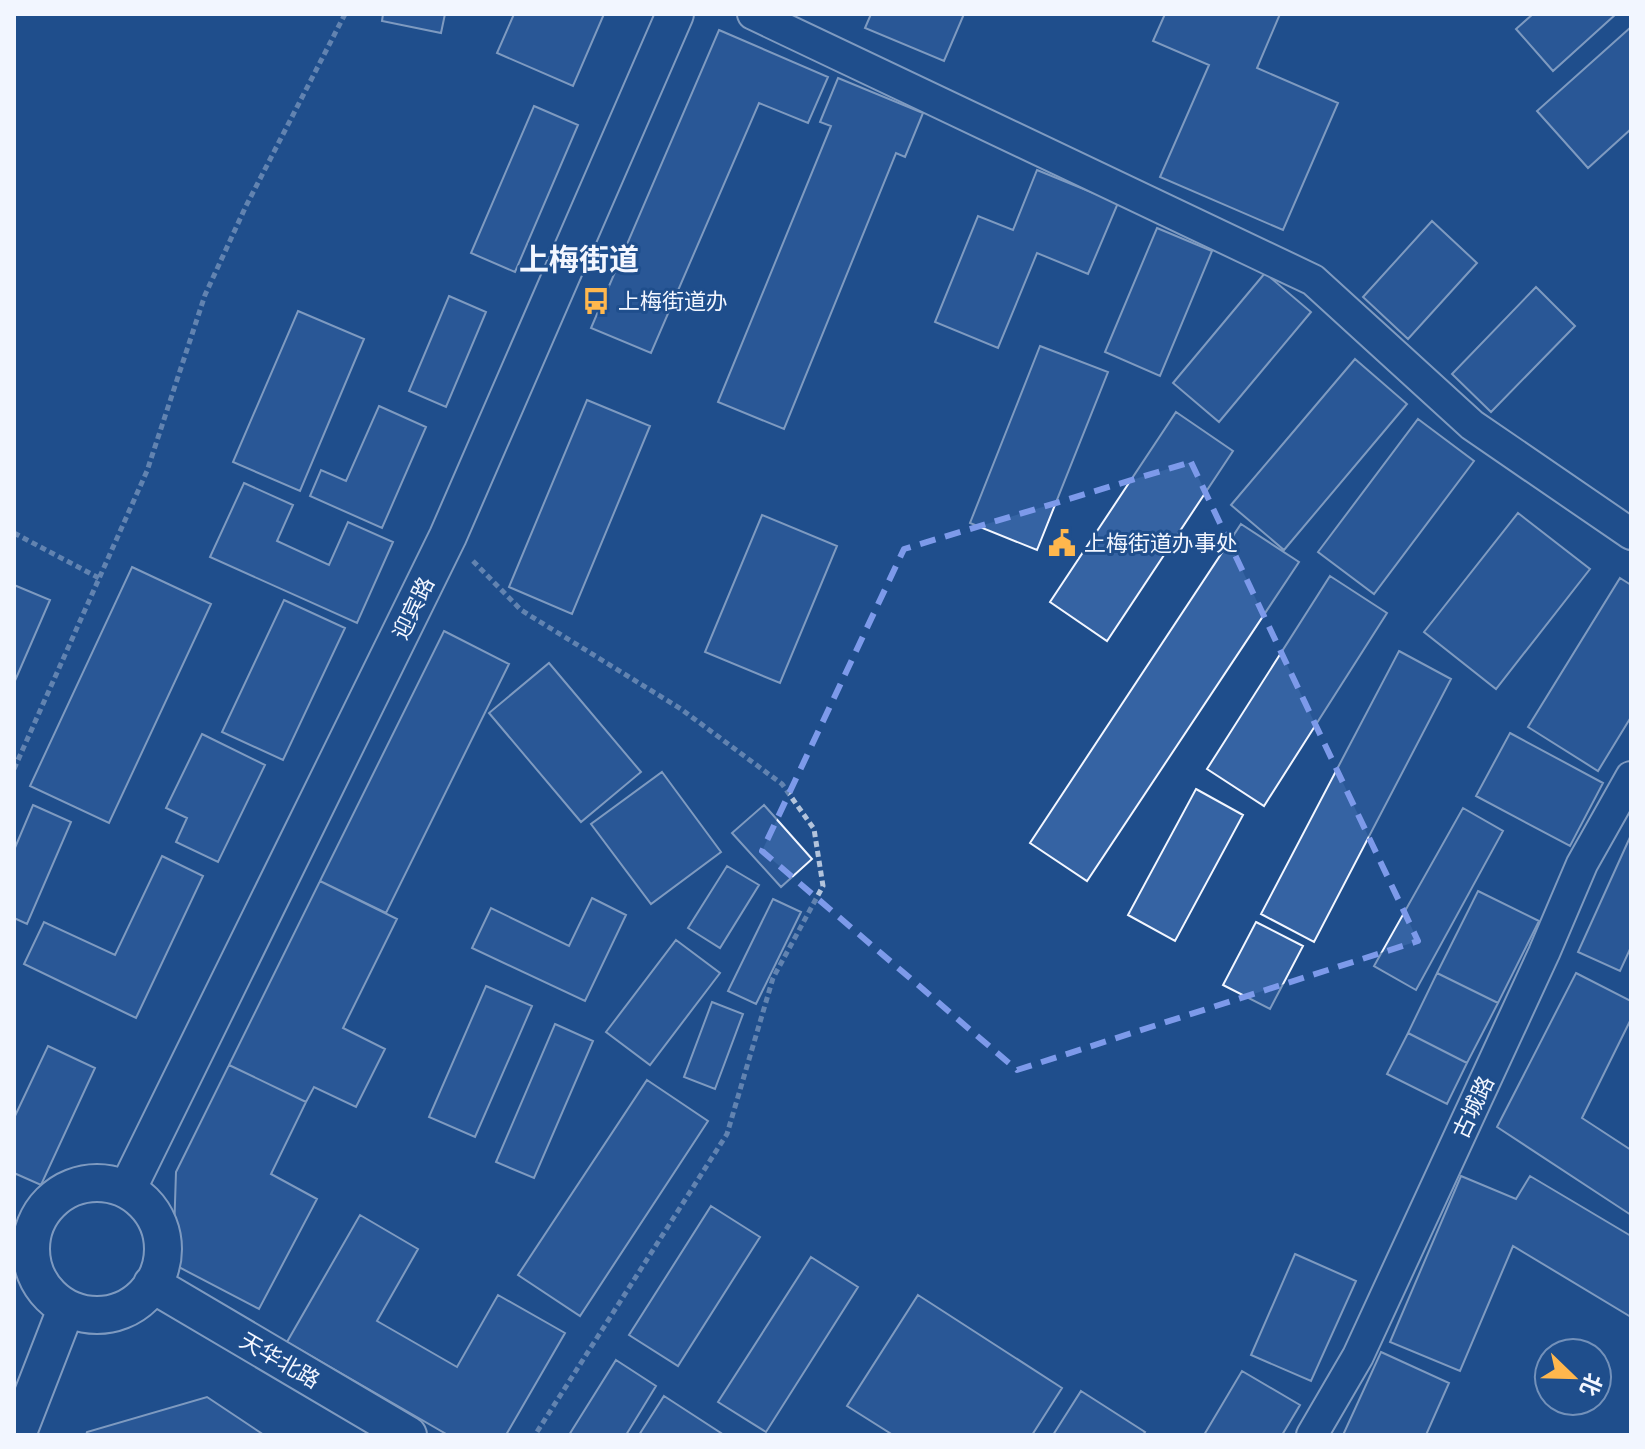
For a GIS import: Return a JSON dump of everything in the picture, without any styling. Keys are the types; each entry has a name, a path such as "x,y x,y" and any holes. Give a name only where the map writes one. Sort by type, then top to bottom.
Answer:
{"street":[{"name":"迎宾路","path":"127,1190 448,536 675,14"},
{"path":"753,14 1313,280 1472,425 1631,534"},
{"name":"古城路","path":"1312,1435 1358,1356 1582,864 1631,777"},
{"path":"95,1182 127,1190 151,1211 160,1230 163,1252 159,1273 147,1292 130,1307 110,1315 88,1315 66,1309 49,1296 36,1277 30,1256 32,1234 26,1213 41,1214 55,1197 74,1186 95,1182"},
{"name":"天华北路","path":"152,1284 408,1435"},
{"path":"17,1435 66,1309"}],"path":[{"path":"14,769 147,471 205,295 246,206 345,14"},
{"path":"14,533 99,578"},
{"path":"448,536 521,610 681,709 782,784 814,829 823,886 773,978 727,1134 535,1435"}],"highlighted area":[{"path":"1191,462 1418,941 1017,1070 762,851 904,549"}],"building":[{"path":"383,14 445,14 441,33 382,21"},
{"path":"514,14 604,14 573,86 497,53"},
{"path":"871,14 964,14 944,61 865,28"},
{"path":"1165,14 1280,14 1257,68 1338,103 1283,230 1160,177 1209,65 1153,41"},
{"path":"1533,14 1616,14 1553,71 1516,29"},
{"path":"1631,27 1631,129 1588,168 1537,111"},
{"path":"719,30 828,77 808,123 759,103 651,353 591,328"},
{"path":"838,78 923,113 905,157 896,153 784,429 718,402 831,126 820,122"},
{"path":"534,106 578,125 515,272 471,253"},
{"path":"1037,170 1118,203 1088,274 1037,253 998,348 935,322 978,216 1013,230"},
{"path":"1432,221 1477,263 1408,339 1363,297"},
{"path":"1157,228 1212,251 1160,376 1105,352"},
{"path":"1265,273 1311,312 1219,422 1173,383"},
{"path":"1536,287 1575,326 1491,412 1452,374"},
{"path":"449,296 486,312 446,407 409,391"},
{"path":"298,311 364,339 300,491 233,462"},
{"path":"1040,346 1108,372 1037,550 970,523"},
{"path":"1355,359 1407,404 1284,550 1231,505"},
{"path":"587,400 650,426 572,614 509,587"},
{"path":"379,406 426,427 382,528 310,496 321,470 346,481"},
{"path":"1176,412 1233,451 1107,641 1050,602"},
{"path":"1418,419 1474,461 1374,594 1318,552"},
{"path":"244,483 293,505 277,541 329,565 348,522 393,542 357,623 210,557"},
{"path":"1518,513 1590,569 1496,689 1424,632"},
{"path":"762,515 837,546 780,683 705,652"},
{"path":"1241,524 1299,562 1087,881 1030,843"},
{"path":"132,567 211,604 109,823 30,786"},
{"path":"1330,576 1387,613 1264,806 1207,769"},
{"path":"1620,578 1631,585 1631,717 1598,771 1528,727"},
{"path":"14,585 50,600 14,683"},
{"path":"284,600 345,628 283,760 222,732"},
{"path":"444,631 509,664 386,913 320,881"},
{"path":"1399,651 1451,679 1314,942 1261,914"},
{"path":"549,663 641,772 581,822 489,713"},
{"path":"1510,733 1603,783 1570,846 1476,796"},
{"path":"202,734 265,765 218,862 176,842 187,818 166,808"},
{"path":"662,772 721,852 651,904 591,824"},
{"path":"1196,789 1243,815 1175,941 1128,915"},
{"path":"33,805 71,822 27,924 14,918 14,850"},
{"path":"764,805 812,859 781,887 732,833"},
{"path":"1463,808 1503,831 1416,990 1374,966"},
{"path":"1631,835 1631,947 1620,971 1578,952"},
{"path":"162,856 203,876 136,1018 24,964 44,922 115,955"},
{"path":"727,866 759,885 720,948 688,928"},
{"path":"320,881 397,919 343,1028 385,1049 356,1107 314,1087 306,1102 229,1065"},
{"path":"1478,891 1539,921 1498,1003 1437,973"},
{"path":"592,898 626,915 585,1001 472,948 491,908 569,946"},
{"path":"773,899 801,912 756,1004 728,991"},
{"path":"1256,922 1303,946 1270,1009 1223,985"},
{"path":"676,940 720,973 650,1065 606,1032"},
{"path":"1437,973 1498,1003 1467,1063 1408,1033"},
{"path":"1576,973 1631,1001 1631,1019 1582,1118 1631,1150 1631,1215 1497,1127"},
{"path":"486,986 532,1006 475,1137 429,1117"},
{"path":"712,1002 743,1014 715,1089 684,1077"},
{"path":"555,1024 593,1041 534,1178 496,1162"},
{"path":"1408,1033 1467,1063 1447,1104 1387,1074"},
{"path":"48,1046 95,1068 41,1185 14,1173 14,1118"},
{"path":"229,1065 306,1102 271,1174 317,1199 259,1309 173,1264 176,1172"},
{"path":"647,1080 708,1121 580,1316 518,1275"},
{"path":"1461,1176 1516,1199 1530,1176 1631,1236 1631,1317 1513,1246 1460,1371 1390,1342"},
{"path":"711,1206 760,1237 678,1366 629,1335"},
{"path":"360,1215 418,1249 377,1321 457,1367 498,1295 565,1333 506,1435 448,1435 287,1342"},
{"path":"1295,1254 1356,1281 1311,1381 1251,1355"},
{"path":"811,1257 858,1287 766,1432 718,1402"},
{"path":"918,1295 1062,1388 1032,1435 893,1435 847,1406"},
{"path":"1381,1352 1449,1383 1426,1435 1343,1435"},
{"path":"616,1360 656,1386 626,1435 569,1435"},
{"path":"1242,1371 1300,1405 1282,1435 1204,1435"},
{"path":"1081,1391 1145,1432 1143,1435 1053,1435"},
{"path":"664,1396 724,1435 639,1435"},
{"path":"207,1397 264,1435 86,1435 87,1432"}],"place":[{"name":"上梅街道办","path":"596,301"},
{"name":"上梅街道办事处","path":"1062,543"}],"district":[{"name":"上梅街道","path":"579,260"}]}
